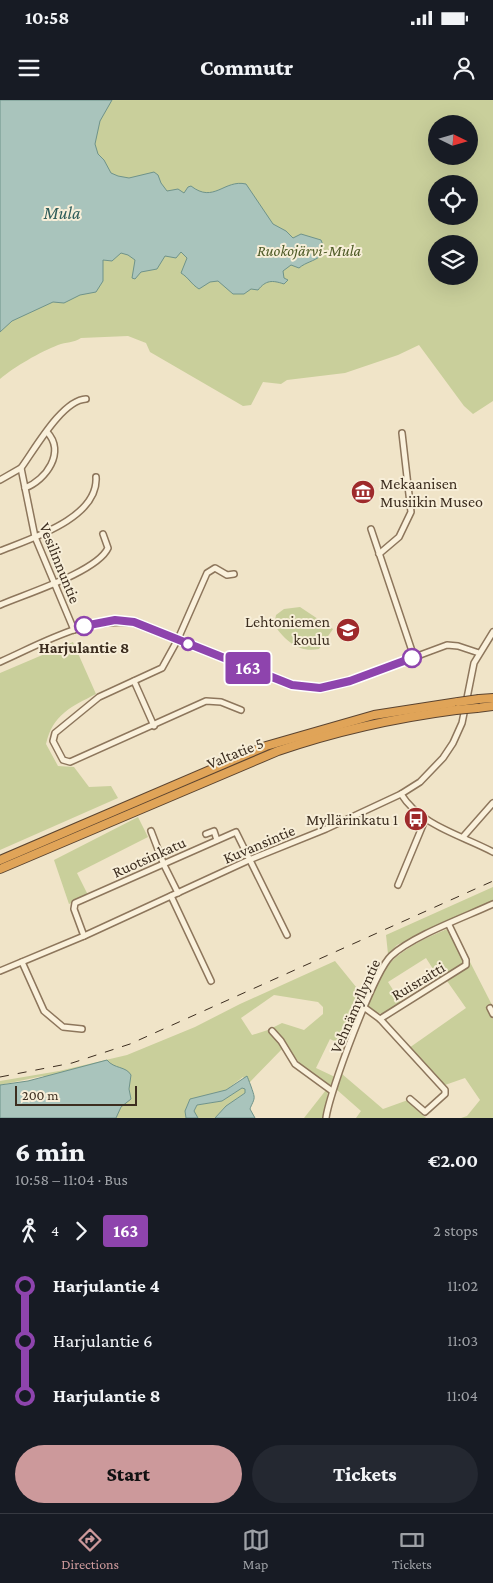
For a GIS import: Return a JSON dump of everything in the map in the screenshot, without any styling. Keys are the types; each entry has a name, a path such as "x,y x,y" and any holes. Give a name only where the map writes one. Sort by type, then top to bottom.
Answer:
{"highway":[{"name":"Valtatie 5","path":"0,860 266,746 374,715 493,698"},
{"name":"Valtatie 5","path":"0,869 197,783 278,751 372,724 493,706"}],"street":[{"path":"0,480 21,468 67,408 78,400 86,400"},
{"path":"25,488 43,477 52,462 55,444 47,432"},
{"path":"379,554 399,537 411,512 402,433"},
{"name":"Vesilinnuntie","path":"21,468 35,537 74,630"},
{"path":"0,551 66,523 79,512 93,492 97,484 96,477"},
{"path":"371,529 414,657"},
{"path":"0,605 78,574 106,554 108,548 103,534"},
{"path":"234,574 227,574 215,568 207,574 178,639 162,668 93,702 55,733 53,741 63,760 70,762 154,726 206,701 221,702 240,710"},
{"path":"0,662 74,630 91,624 115,620 134,622 292,685 320,688 350,681 447,646 458,646 479,653"},
{"name":"Kuvansintie","path":"0,971 84,936 249,860 326,829 401,794 431,772 453,742 462,722 470,682 479,653 493,632"},
{"path":"134,681 154,726"},
{"path":"401,794 415,812 425,820 493,852"},
{"path":"463,837 493,803"},
{"path":"398,885 425,820"},
{"path":"151,831 164,865 178,893"},
{"path":"206,834 214,831 217,840"},
{"name":"Ruotsinkatu","path":"84,936 74,909 75,904 236,832 249,860"},
{"path":"249,860 287,935"},
{"path":"171,896 211,980"},
{"name":"Vehnämyllyntie","path":"326,1118 332,1091 365,1008 382,968 391,956 408,944 493,904"},
{"name":"Ruisraitti","path":"380,1019 464,967 467,963 448,925"},
{"path":"22,962 44,1011 53,1021 63,1027 82,1029"},
{"path":"365,1008 380,1019 445,1090 445,1094 425,1112 410,1099"},
{"path":"490,1008 493,1014"},
{"path":"272,1031 281,1041 295,1064 325,1088 332,1091"}],"green space":[{"name":"Ruokojärvi-Mula","path":"0,100 493,100 493,401 473,414 464,406 419,345 398,355 345,373 287,380 281,384 263,382 251,405 243,406 150,352 146,343 128,336 81,338 58,345 12,370 0,379"},
{"path":"300,607 333,629 319,649 305,649 293,644 274,625 276,615 284,609"},
{"path":"73,642 96,694 71,708 58,718 53,725 46,744 58,766 74,767 89,787 111,786 118,798 0,850 0,673"},
{"path":"138,817 148,837 77,873 88,895 69,904 54,860"},
{"path":"493,887 493,901 397,945 388,954 386,935"},
{"path":"447,929 463,957 464,964 440,980 426,958 388,982 402,1004 382,1014 368,1007 372,992 386,967 407,949"},
{"path":"335,961 365,998 347,1047 330,1039 316,1068 335,1077 331,1086 314,1076 303,1066 272,1028 282,1023 304,1030 323,1014 323,1007 318,1002 274,995 241,1018 252,1035 268,1030 283,1048 248,1084 243,1077 226,1090 190,1099 185,1111 186,1118 102,1118 43,1076 0,1085 0,1081 59,1071 127,1055 195,1027 240,1004"},
{"path":"470,962 492,1005 487,1007 493,1019 493,1118 461,1118 467,1116 480,1100 465,1078 445,1085 409,1048 466,1008 447,981 467,968"},
{"path":"342,1074 383,1109 408,1100 426,1118 356,1118 361,1111 336,1089"},
{"path":"242,1088 245,1089 245,1093 226,1106 215,1118 198,1118 194,1112 197,1105 222,1101"},
{"path":"326,1090 328,1092 323,1118 304,1118"}],"water":[{"name":"Mula","path":"0,100 112,100 100,121 95,144 98,154 104,160 111,173 129,178 154,172 158,175 167,191 178,189 184,193 191,186 206,193 238,183 246,184 273,224 286,231 293,238 301,234 321,240 323,245 322,255 299,268 291,265 283,271 284,278 288,280 284,284 270,282 264,284 258,290 251,289 244,294 233,294 218,281 210,282 199,289 196,287 181,273 187,258 181,252 176,258 165,256 157,269 141,272 135,279 132,278 135,260 121,253 112,261 103,260 103,281 96,292 80,295 64,303 53,302 12,321 0,332"},
{"path":"107,1060 113,1065 126,1070 131,1075 129,1089 131,1099 121,1107 116,1118 0,1118 0,1085 28,1081"},
{"path":"247,1076 254,1098 250,1109 255,1118 215,1118 226,1106 245,1093 245,1089 242,1088 222,1101 197,1105 194,1111 198,1118 186,1118 185,1111 190,1099 226,1090"}],"railway":[{"path":"0,1077 72,1063 130,1044 493,881"}],"bus line":[{"name":"163","path":"84,626 115,620 134,622 292,685 320,688 350,681 412,658"}],"place":[{"name":"Mekaanisen Musiikin Museo","path":"363,492"},
{"name":"Harjulantie 8","path":"84,626"},
{"name":"Lehtoniemen koulu","path":"348,630"},
{"name":"Myllärinkatu 1","path":"416,819"}]}
